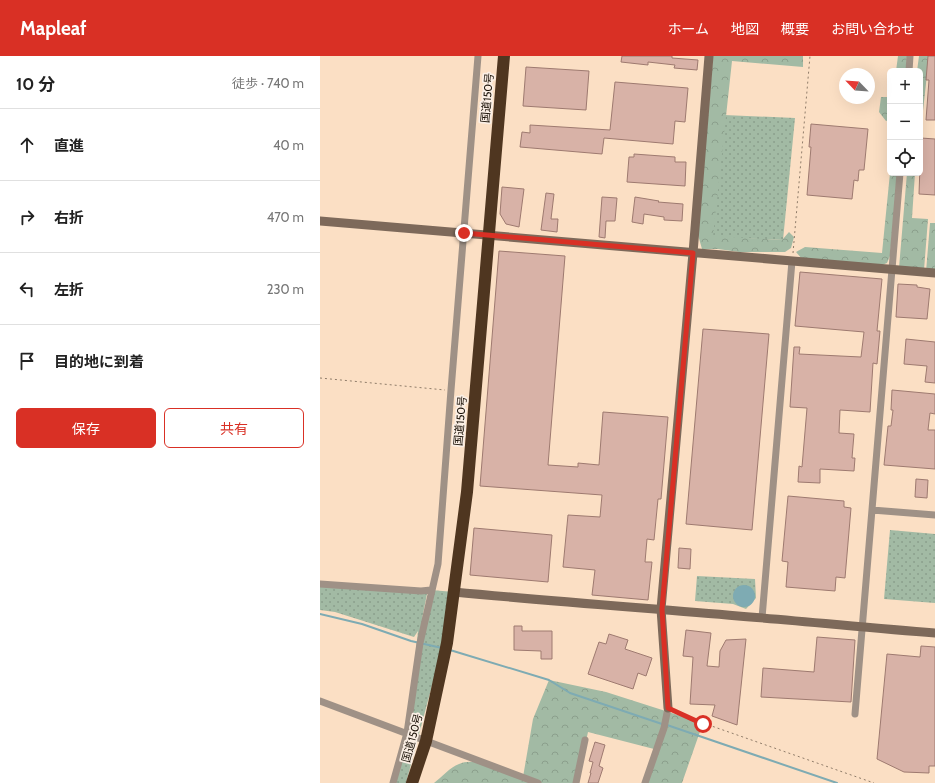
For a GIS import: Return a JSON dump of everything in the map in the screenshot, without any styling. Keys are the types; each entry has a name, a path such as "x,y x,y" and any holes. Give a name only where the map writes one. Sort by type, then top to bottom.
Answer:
{"highway":[{"name":"国道150号","path":"412,783 426,740 446,643 467,492 504,56"}],"street":[{"path":"393,783 407,734 419,651 431,590 438,564 478,56"},
{"path":"645,783 664,728 668,708 662,609 693,253 708,56"},
{"path":"909,68 910,56"},
{"path":"854,714 900,176"},
{"path":"320,221 935,273"},
{"path":"762,618 792,261"},
{"path":"872,510 935,514"},
{"path":"320,584 421,591 431,590"},
{"path":"454,592 555,602 662,609 862,628 935,633"},
{"path":"320,700 426,740 523,780 538,783"},
{"path":"576,783 584,740"}],"path":[{"path":"792,261 810,56"},
{"path":"320,378 451,390"},
{"path":"668,708 703,724 874,783"}],"green space":[{"path":"713,56 803,56 803,67 732,61 713,236 782,240 789,232 794,237 791,248 785,252 739,252 718,249 702,249 698,235"},
{"path":"898,56 907,56 906,68 896,68"},
{"path":"919,56 929,56 923,111 923,68 917,68"},
{"path":"881,97 887,97 887,121 879,112"},
{"path":"724,115 795,118 783,240 712,237"},
{"path":"890,176 898,176 890,256 887,263 882,265 802,259 796,252 805,247 882,253"},
{"path":"907,176 915,176 912,218 928,219 924,270 899,268"},
{"path":"930,223 935,223 935,273 926,272"},
{"path":"890,530 935,534 935,603 884,599"},
{"path":"697,576 755,579 756,598 746,609 733,604 695,601"},
{"path":"320,586 427,594 422,619 431,590 454,592 450,618 406,783 393,783 407,733 418,631 414,637 335,612 320,610"},
{"path":"549,680 606,692 703,723 682,783 644,783 654,749 588,732 577,783 434,783 452,767 466,762 482,763 523,777 533,719"}],"water":[{"path":"744,585 752,588 755,596 752,604 744,607 736,604 733,596 736,588"}],"building":[{"path":"622,56 672,56 672,58 698,60 697,70 674,68 675,65 648,62 648,65 621,62"},
{"path":"928,56 935,56 935,120 926,120 929,80 926,80"},
{"path":"526,67 589,71 586,110 523,106"},
{"path":"615,82 688,88 685,122 675,121 673,144 604,138 602,154 520,147 522,132 530,133 530,125 610,130"},
{"path":"811,124 868,129 864,170 859,170 858,181 854,180 852,199 807,195 811,147 809,147"},
{"path":"923,138 935,139 935,195 919,194 920,176 923,176"},
{"path":"634,154 675,157 675,162 686,162 685,186 627,182 629,157 634,157"},
{"path":"502,187 524,189 519,227 506,224 500,214"},
{"path":"546,193 554,194 551,219 558,219 557,232 541,230"},
{"path":"602,197 617,198 615,221 606,221 605,238 599,237"},
{"path":"635,197 659,201 658,202 683,204 682,221 664,220 664,217 644,214 643,224 632,222"},
{"path":"499,251 565,256 548,465 578,467 578,463 599,465 603,412 668,417 661,499 658,499 654,540 647,539 645,562 652,562 648,600 592,595 595,570 563,567 568,515 600,517 602,495 480,486"},
{"path":"800,272 882,279 877,331 880,331 877,364 873,363 870,412 840,410 839,433 854,434 852,458 855,458 854,471 820,469 820,483 798,482 799,466 802,467 807,408 790,407 794,347 800,347 799,354 861,357 864,332 795,326"},
{"path":"898,284 917,285 917,287 930,289 927,319 896,317"},
{"path":"703,329 769,334 752,530 686,524"},
{"path":"906,339 935,342 935,383 925,382 927,366 904,364"},
{"path":"892,390 935,394 935,414 930,413 928,430 935,430 935,469 884,465 888,426 891,426 893,410 891,410"},
{"path":"916,479 928,480 927,498 915,497"},
{"path":"788,496 844,501 844,507 851,508 845,578 836,577 835,591 786,587 788,562 782,561"},
{"path":"474,528 552,535 548,582 470,575"},
{"path":"679,548 691,549 690,569 678,568"},
{"path":"514,626 522,626 522,631 552,631 552,659 541,659 541,651 514,650"},
{"path":"686,630 711,633 707,666 719,667 720,651 726,640 746,639 737,725 712,716 715,705 690,704 693,657 683,656"},
{"path":"609,634 628,640 625,649 652,658 646,676 638,673 633,689 588,674 599,642 606,644"},
{"path":"817,637 855,640 851,702 761,697 763,668 814,672"},
{"path":"921,646 935,647 935,766 929,766 929,773 904,772 877,759 887,654 920,657"},
{"path":"595,742 605,745 599,766 603,768 598,783 588,783 593,762 589,761"}],"waterway":[{"path":"320,614 362,624 411,641 442,648"},
{"path":"450,650 549,680 570,693 662,724"},
{"path":"667,725 837,783"}],"route":[{"path":"464,233 693,253 662,609 668,708 703,724"}]}
